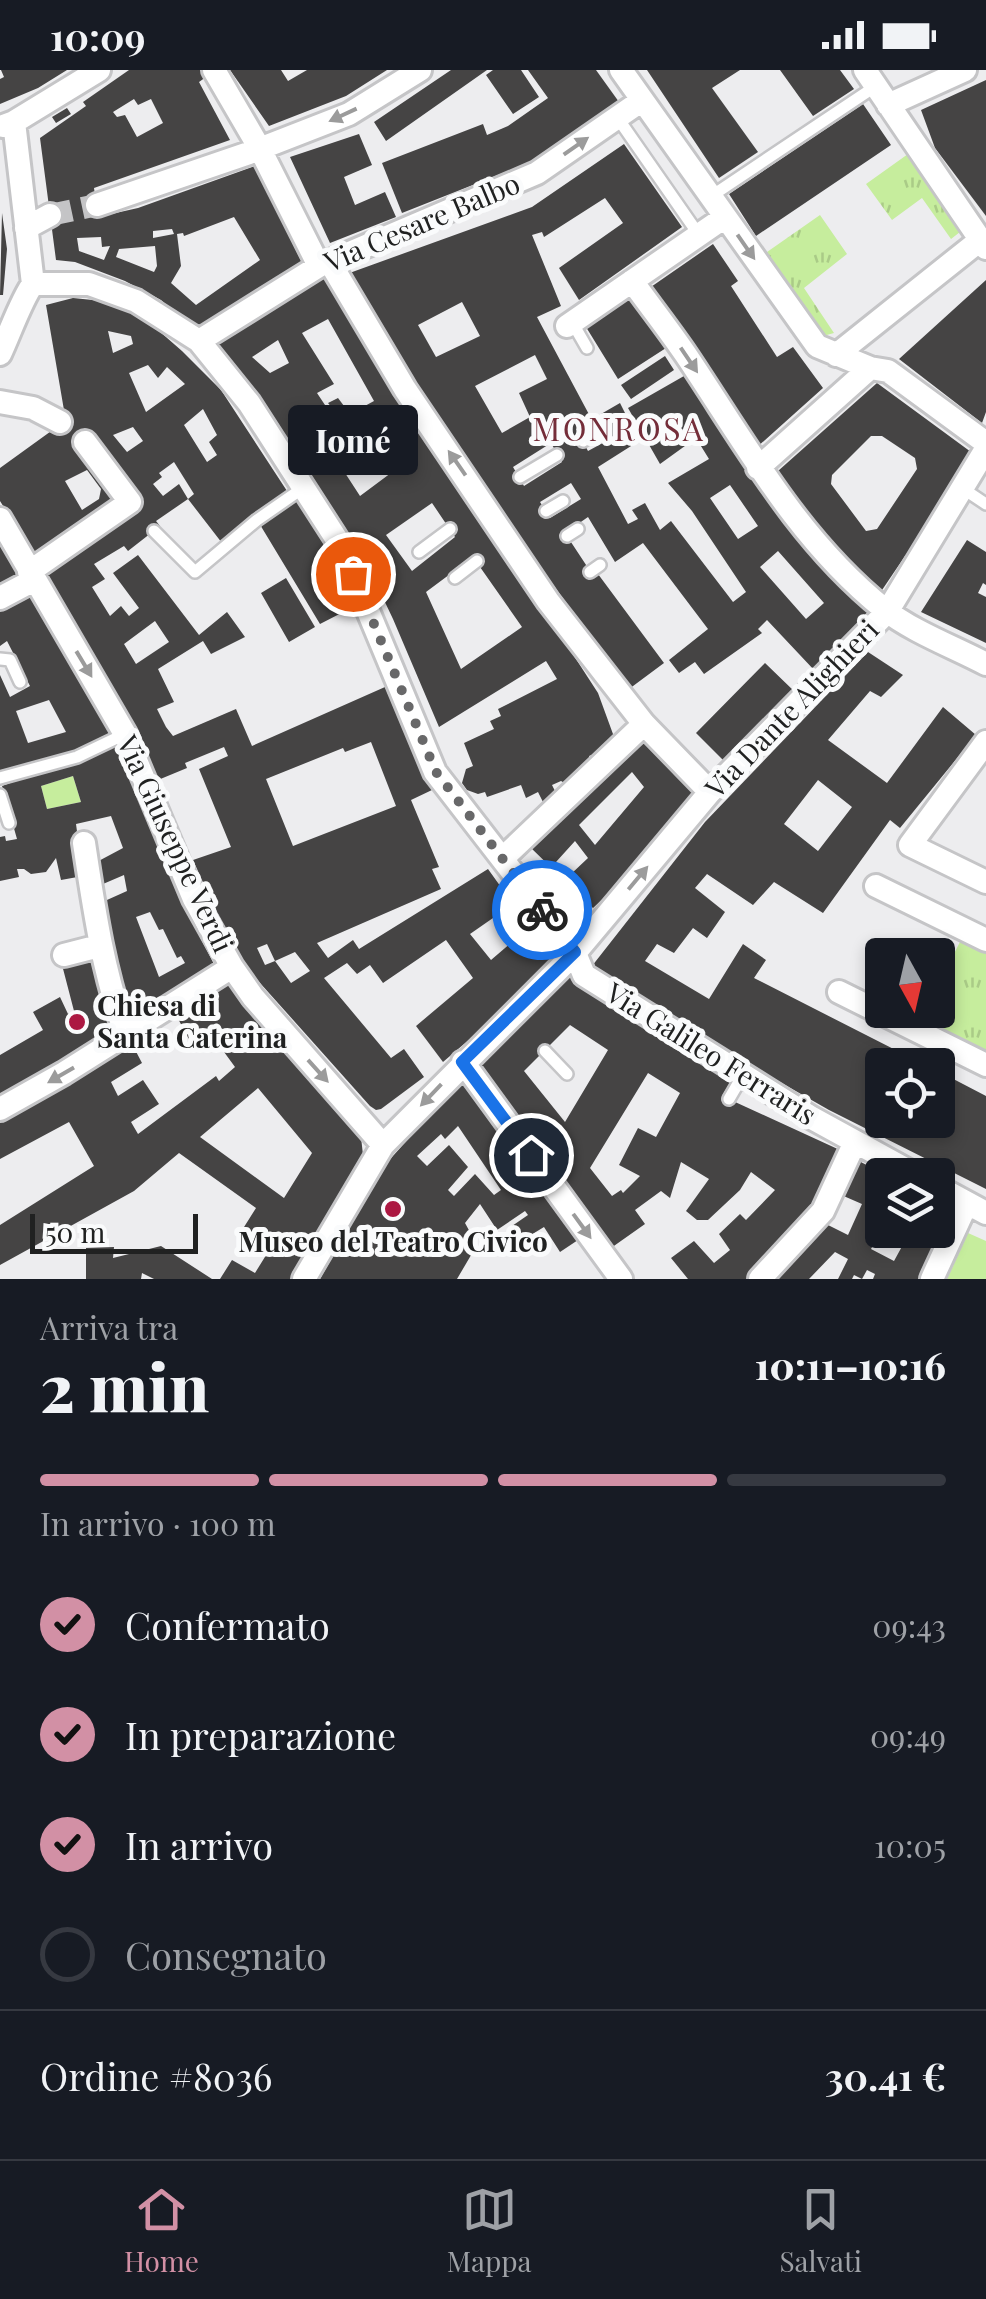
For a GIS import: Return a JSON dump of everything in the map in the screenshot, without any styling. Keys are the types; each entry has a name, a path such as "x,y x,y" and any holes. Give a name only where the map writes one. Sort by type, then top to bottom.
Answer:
{"street":[{"path":"0,354 28,294 26,228 7,124 99,70"},
{"path":"214,70 324,263 506,538 528,562 644,724 710,792"},
{"path":"96,205 349,114 420,70"},
{"path":"836,355 982,245 877,87 965,70"},
{"path":"630,84 816,346 870,368 888,371 986,446"},
{"name":"Via Cesare Balbo","path":"200,341 324,263 537,172 617,117 630,84"},
{"path":"26,228 50,215"},
{"path":"570,324 724,217"},
{"path":"632,281 686,354 758,468 835,564 887,612 986,664"},
{"name":"Via Galileo Ferraris","path":"28,294 89,284 136,300 200,341 249,404 340,546 436,772 575,952 584,975 885,1158"},
{"path":"0,325 28,294"},
{"path":"0,341 28,294"},
{"path":"758,468 870,368"},
{"path":"0,402 34,408 60,422"},
{"path":"0,598 133,505 85,442"},
{"name":"Via Dante Alighieri","path":"304,1279 384,1145 462,1062 515,1019 710,792 887,612 986,446"},
{"name":"Via Giuseppe Verdi","path":"0,520 125,734 194,898 232,968 384,1145"},
{"path":"503,858 644,724"},
{"path":"986,742 910,845 986,882"},
{"path":"84,843 99,946 126,1035"},
{"path":"876,886 986,940"},
{"path":"64,955 99,946"},
{"path":"0,1109 232,968"},
{"path":"838,992 986,1064"},
{"path":"462,1062 622,1279"},
{"path":"760,1279 823,1212 855,1142"},
{"path":"932,1279 977,1208 955,1196"}],"lane":[{"path":"710,197 877,87"},
{"path":"617,117 699,235"},
{"path":"570,324 586,348"},
{"path":"583,440 597,432"},
{"path":"520,477 558,455"},
{"path":"154,531 194,572 257,520 304,488"},
{"path":"962,488 986,504"},
{"path":"546,511 563,500"},
{"path":"419,552 450,529"},
{"path":"455,578 477,561"},
{"path":"0,659 10,660 20,682"},
{"path":"0,778 77,757 125,734"},
{"path":"0,795 9,823"},
{"path":"544,1051 567,1074"},
{"path":"728,1099 743,1075"}],"green space":[{"path":"908,154 960,232 951,239 922,198 892,220 866,184"},
{"path":"820,215 847,254 804,288 834,333 823,336 757,259"},
{"path":"73,776 81,802 47,809 41,786"},
{"path":"962,938 986,950 986,1052 938,1028 955,1028 955,952"},
{"path":"968,1233 986,1241 986,1279 947,1279"}],"building":[{"path":"1,70 67,70 0,104 0,79 4,77"},
{"path":"129,70 202,70 206,77 199,82 230,140 94,188 98,217 138,208 255,166 304,267 200,335 161,300 125,281 75,262 56,260 40,138 86,106 83,102","holes":["134,99 138,105 151,99 163,123 137,137 125,115 117,117 113,112","234,217 260,260 196,305 171,283 181,266 177,234 184,236","172,229 174,234 153,238 153,231","101,237 102,247 110,246 104,260 79,251 77,238","155,246 157,266 154,272 116,257 119,249"]},
{"path":"230,70 281,70 288,81 307,70 387,70 346,96 269,126"},
{"path":"451,70 487,70 386,141 374,122"},
{"path":"493,70 521,70 539,97 513,114 486,75"},
{"path":"528,70 596,70 619,102 533,161 402,213 382,163 483,124 487,135 508,126 548,98"},
{"path":"647,70 740,70 712,88 758,152 719,178"},
{"path":"780,70 840,70 854,89 813,116"},
{"path":"986,80 986,216 935,148 921,110"},
{"path":"863,104 891,145 756,236 729,194"},
{"path":"67,108 71,114 56,123 52,117"},
{"path":"359,134 372,165 344,177 355,205 385,192 396,217 330,243 290,157"},
{"path":"624,144 682,227 579,300 559,268 623,223 605,198 544,237 542,232 532,235 561,306 537,317 592,420 576,429 588,451 612,438 601,414 620,403 639,441 598,467 628,524 638,519 632,510 645,503 660,530 671,521 733,602 746,592 692,511 668,483 709,459 696,438 660,464 628,408 684,376 797,538 869,611 815,671 767,620 758,629 762,633 704,674 695,662 679,673 669,660 708,629 643,543 615,562 588,517 565,533 594,577 598,574 664,663 629,689 443,434 344,275 532,207","holes":["462,302 480,336 436,357 418,325","535,355 547,379 519,393 530,417 502,433 475,386","555,423 562,437 554,441 546,428","551,443 562,462 524,486 513,467","571,483 581,499 550,518 540,502","730,485 758,526 738,539 710,498","778,551 824,603 806,619 760,567"]},
{"path":"2,213 7,249 0,295"},
{"path":"713,244 738,281 731,286 777,357 793,347 823,388 756,448 648,289"},
{"path":"327,275 598,693 617,745 589,756 592,766 570,786 561,781 552,785 557,795 543,802 538,792 526,798 521,785 487,797 485,792 467,790 462,783 466,769 473,766 464,743 494,729 490,721 501,716 498,709 557,679 546,661 439,727 361,552 259,397 211,345","holes":["328,319 374,401 350,414 338,398 328,403 336,413 329,416 337,430 323,438 306,415 325,405 317,393 334,384 302,333","278,340 289,363 270,373 252,357","375,433 399,467 360,496 334,456","432,503 455,537 412,571 386,535","473,557 522,627 461,669 426,592"]},
{"path":"986,280 986,412 982,423 899,359"},
{"path":"631,297 666,348 618,379 586,327"},
{"path":"73,298 112,302 143,317 221,390 287,491 222,543 188,499 156,521 160,526 128,551 124,546 94,564 105,579 92,587 110,616 121,606 129,616 139,608 113,573 138,555 199,635 227,612 245,637 211,654 203,641 158,669 174,702 157,709 173,736 236,709 252,746 385,687 432,790 411,800 439,867 432,869 441,889 317,943 328,958 353,940 359,949 488,869 554,961 520,996 443,1062 416,1026 473,978 446,940 383,983 370,965 357,974 347,963 324,978 391,1058 404,1049 424,1077 381,1109 370,1106 236,956 193,860 231,847 199,769 228,756 224,747 185,763 187,768 158,780 115,695 41,571 142,502 137,497 118,503 36,558 0,501 0,468 54,429 65,416 46,305","holes":["108,331 131,336 133,344 113,353","148,365 158,378 167,367 185,384 146,412 129,373","203,409 217,435 209,442 217,455 207,462 184,425","133,427 143,441 127,452 113,435","174,462 194,494 188,499 179,484 163,496 153,484 162,477 159,473","87,470 101,489 99,499 82,510 65,481","155,621 169,642 136,664 124,644","371,742 396,806 293,846 266,779 343,748 345,752","493,918 511,943 491,960 470,934","267,944 275,961 265,965 257,948","295,952 310,971 291,983 275,961"]},
{"path":"665,356 674,370 631,399 621,385"},
{"path":"877,383 971,452 959,468 964,471 911,558 905,556 878,596 769,479","holes":["871,436 882,436 915,458 917,469 877,529 866,531 831,484 832,475"]},
{"path":"297,499 355,606 320,624 259,523"},
{"path":"0,539 20,575 0,587"},
{"path":"967,540 986,552 986,585 983,583 978,593 986,597 986,643 921,612"},
{"path":"286,578 315,627 289,642 261,593"},
{"path":"33,591 115,733 76,755 0,774 0,675 10,697 30,686 7,641 0,646 0,610","holes":["49,700 66,732 28,743 16,711"]},
{"path":"868,652 903,675 881,697 870,691 828,740 887,783 943,707 976,735 900,828 890,820 823,913 774,882 753,905 707,874 695,888 725,912 707,938 693,928 674,953 657,944 645,961 709,999 743,944 766,960 754,978 892,1048 865,1048 865,1128 712,1043 592,966 705,822","holes":["818,780 852,807 818,851 784,824"]},
{"path":"765,663 795,692 725,762 696,733"},
{"path":"644,735 696,792 626,877 593,908 531,848","holes":["632,772 644,787 595,845 579,825","575,841 588,858 570,875 556,862"]},
{"path":"119,743 188,914 217,970 129,1024 98,904 127,891 124,875 96,887 93,864 123,848 111,816 76,824 83,876 61,880 56,858 46,872 31,874 17,869 19,877 0,881 0,837 5,836 6,841 17,839 2,786","holes":["73,776 81,802 47,809 41,786","150,912 177,958 181,956 185,963 159,977 136,917"]},
{"name":"Chiesa di Santa Caterina","path":"97,953 118,1031 0,1103 0,1055 43,1030 33,1012 60,997 68,1014 74,1011 61,961"},
{"path":"570,975 734,1076 722,1096 842,1151 811,1215 747,1279 688,1279 671,1258 694,1241 714,1263 730,1250 719,1234 740,1214 746,1220 775,1190 751,1172 740,1190 708,1220 697,1220 686,1211 709,1179 681,1162 670,1198 661,1191 635,1210 645,1224 611,1248 538,1145 474,1066","holes":["570,1025 608,1050 565,1122 524,1071","648,1073 680,1093 656,1137 638,1128 619,1165 640,1176 623,1193 621,1190 612,1196 590,1168"]},
{"path":"227,983 297,1066 360,1128 363,1155 296,1279 220,1279 232,1260 255,1273 268,1252 239,1235 256,1208 179,1153 134,1191 0,1265 0,1225 94,1166 69,1122 0,1159 0,1116 131,1042 142,1063 111,1082 118,1096 143,1080 159,1104 131,1122 138,1134 216,1076 219,1081 235,1067 208,1030 190,1041 176,1015","holes":["258,1088 312,1153 284,1198 200,1137"]},
{"path":"462,1079 581,1238 560,1252 544,1227 521,1241 512,1226 528,1215 525,1211 497,1230 480,1204 465,1223 477,1245 457,1279 320,1279 384,1166","holes":["458,1126 501,1190 494,1195 475,1174 454,1196 448,1190 468,1167 449,1145 427,1166 417,1156 441,1134 445,1139"]},
{"path":"955,1080 986,1096 986,1189 955,1173 955,1158 924,1158 885,1138 955,1138"},
{"path":"855,1159 865,1164 865,1248 894,1261 901,1248 936,1248 922,1279 873,1279 875,1274 867,1270 862,1279 854,1275 852,1279 838,1279 848,1259 835,1252 809,1279 772,1279 826,1224 848,1235 862,1204 839,1194"},
{"path":"161,1246 212,1279 154,1279 142,1273 141,1279 86,1279 86,1248 114,1247 113,1258"}],"tunnel":[{"path":"50,215 97,205"}],"way so far":[{"path":"353,574 436,772 542,910"}],"place":[{"name":"Iomé","path":"353,574"},
{"name":"Chiesa di Santa Caterina","path":"77,1022"},
{"name":"Museo del Teatro Civico","path":"393,1209"}],"district":[{"name":"MONROSA","path":"619,430"}],"route":[{"path":"531,1155 462,1062 575,952 542,910"}]}
